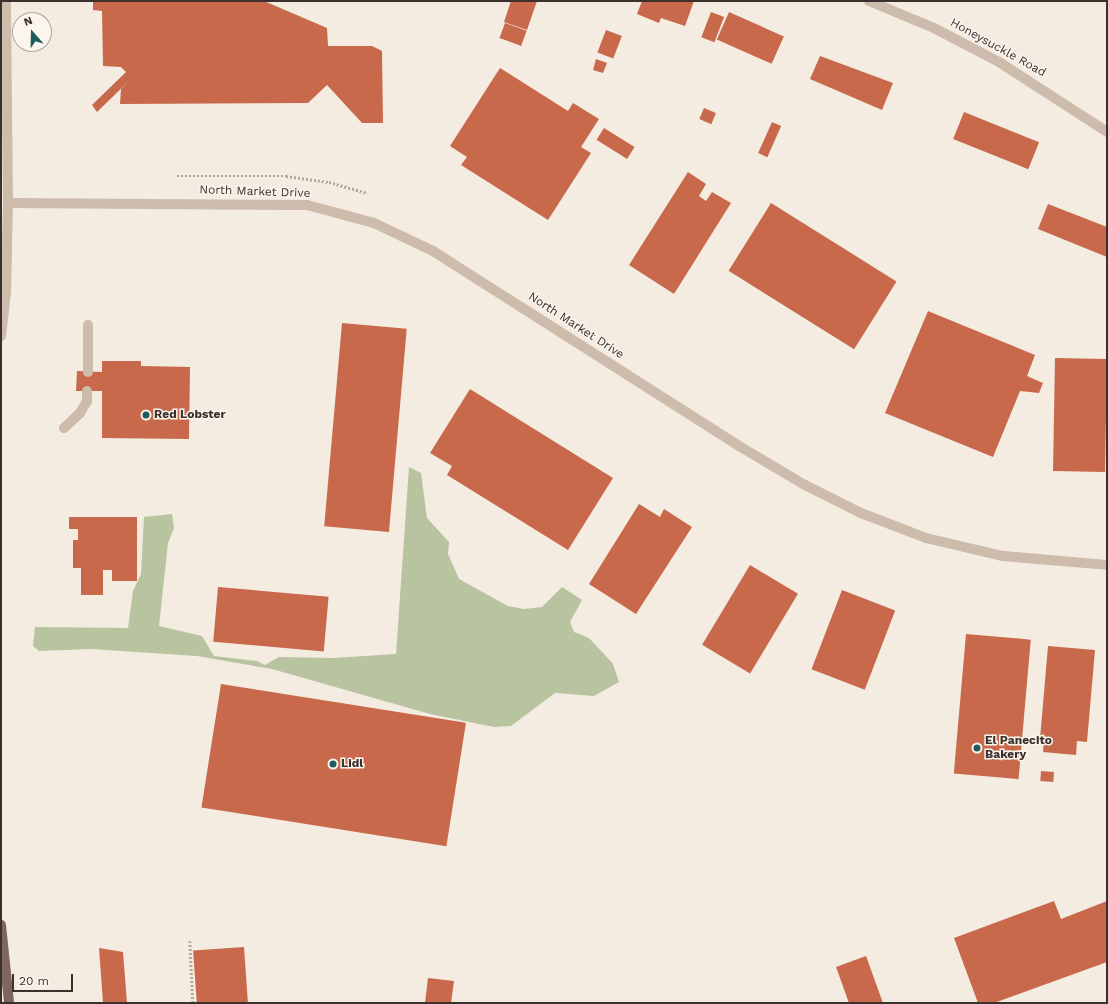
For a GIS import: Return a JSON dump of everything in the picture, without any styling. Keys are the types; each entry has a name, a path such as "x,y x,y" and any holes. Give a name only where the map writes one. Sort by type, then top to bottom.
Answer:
{"main road":[{"path":"1,925 9,1003"}],"street":[{"path":"1,336 6,292 8,203 6,1"},
{"name":"Honeysuckle Road","path":"869,1 934,28 999,62 1107,132"},
{"name":"North Market Drive","path":"8,203 307,205 374,223 433,251 739,446 806,486 861,513 926,538 1003,556 1107,565"},
{"path":"88,325 88,372"},
{"path":"64,428 80,413 88,400 87,391"}],"path":[{"path":"177,176 286,176 329,182 367,193"},
{"path":"190,941 193,1003"}],"green space":[{"path":"409,467 421,473 427,518 449,542 448,554 459,579 508,606 524,609 542,607 562,587 582,600 570,622 574,632 589,638 613,664 619,682 594,696 555,693 511,726 494,727 430,714 272,669 197,656 91,649 39,651 33,646 35,627 128,628 133,591 141,574 144,517 172,514 174,528 168,543 159,626 202,636 214,656 257,661 265,665 279,657 334,658 396,654"}],"building":[{"path":"93,1 264,1 327,28 328,46 372,46 382,51 383,123 362,123 327,85 308,103 120,104 121,89 132,78 97,112 92,105 126,72 121,67 103,66 102,11 93,10"},
{"path":"511,1 537,1 527,30 504,22"},
{"path":"642,1 694,1 685,26 661,18 659,23 637,14"},
{"path":"711,12 724,17 714,42 701,37"},
{"path":"729,12 784,36 772,64 717,39"},
{"path":"505,23 527,31 521,46 500,38"},
{"path":"606,30 622,36 613,58 597,52"},
{"path":"820,56 893,83 882,110 810,79"},
{"path":"596,59 607,63 603,73 593,70"},
{"path":"500,68 568,111 573,103 599,119 581,147 591,153 548,220 461,165 467,157 450,146"},
{"path":"704,108 716,113 711,124 699,119"},
{"path":"964,112 1039,142 1028,169 953,139"},
{"path":"772,122 781,126 767,157 758,153"},
{"path":"604,128 635,147 627,159 597,140"},
{"path":"688,172 706,184 699,196 706,201 712,192 731,203 674,294 629,265"},
{"path":"771,203 897,281 854,349 729,271"},
{"path":"1048,204 1107,227 1107,257 1038,229"},
{"path":"928,311 1035,355 1027,376 1043,383 1039,393 1020,391 993,457 885,413"},
{"path":"342,323 407,329 389,532 324,526"},
{"path":"1055,358 1107,359 1105,472 1053,471"},
{"name":"Red Lobster","path":"102,361 141,361 141,366 190,367 189,439 102,438 102,391 76,391 77,371 102,372"},
{"path":"470,389 613,478 568,550 447,475 452,466 430,453"},
{"path":"639,504 660,517 664,509 692,527 636,614 589,584"},
{"path":"69,517 137,517 137,581 112,581 112,570 103,570 103,595 81,595 81,568 73,568 73,540 78,540 78,529 69,529"},
{"path":"750,565 798,594 750,674 702,645"},
{"path":"218,587 329,597 324,651 213,642"},
{"path":"842,590 895,610 865,690 812,669"},
{"path":"966,634 1031,640 1019,779 954,773"},
{"path":"1048,646 1095,650 1087,742 1077,741 1076,755 1043,752 1044,739 1040,739"},
{"name":"Lidl","path":"221,684 466,723 446,846 201,807"},
{"path":"1041,771 1054,772 1053,782 1040,781"},
{"path":"1054,901 1061,919 1107,901 1107,962 994,1003 978,1003 954,938"},
{"path":"244,947 248,1003 197,1003 193,951"},
{"path":"99,948 123,952 127,1003 103,1003"},
{"path":"866,956 883,1003 849,1003 836,967"},
{"path":"428,978 454,981 451,1003 425,1003"}],"place":[{"name":"Red Lobster","path":"146,415"},
{"name":"El Panecito Bakery","path":"977,748"},
{"name":"Lidl","path":"333,764"}]}
